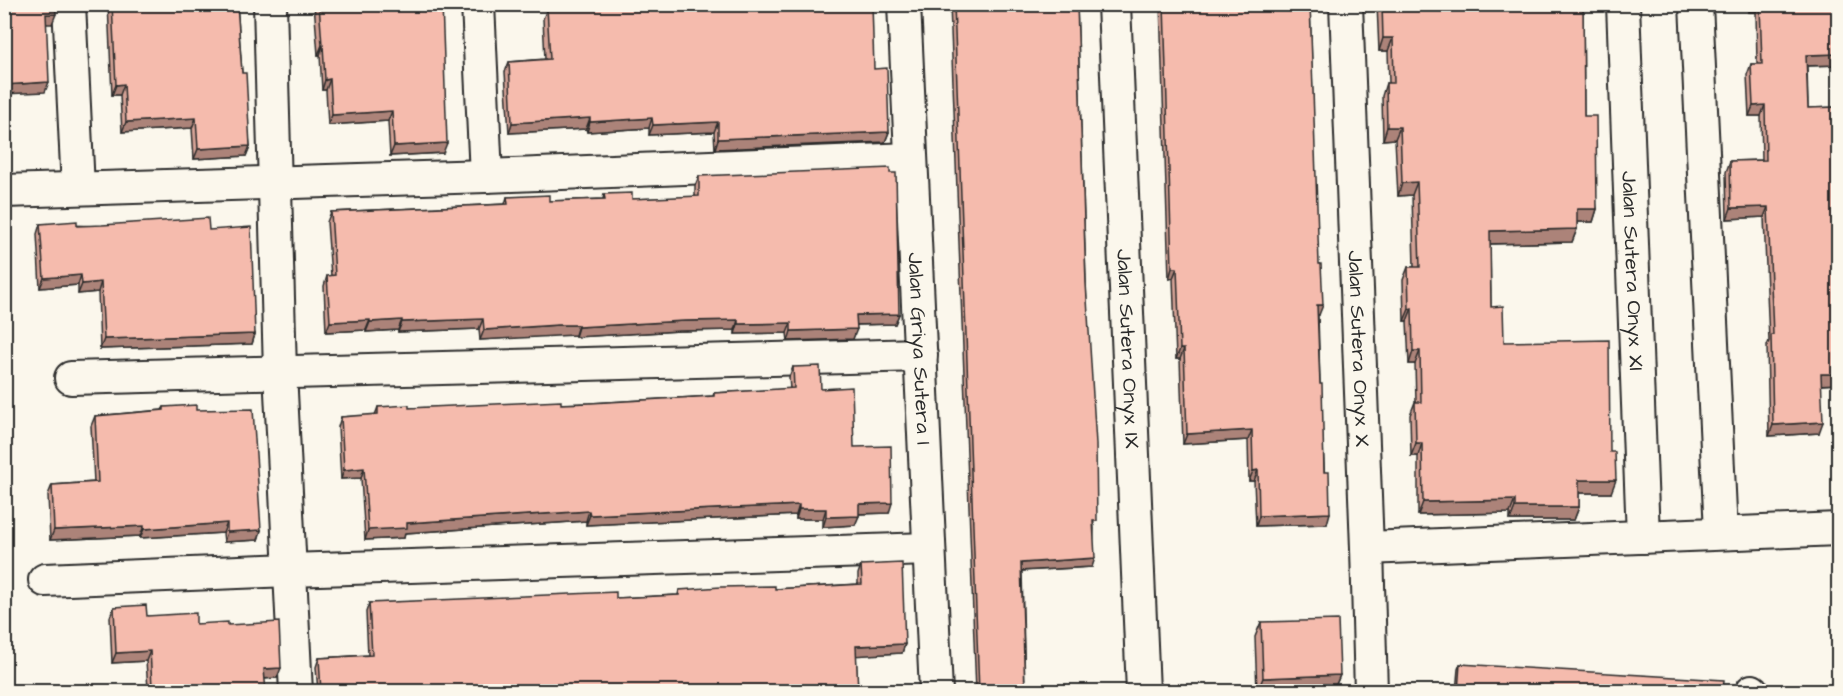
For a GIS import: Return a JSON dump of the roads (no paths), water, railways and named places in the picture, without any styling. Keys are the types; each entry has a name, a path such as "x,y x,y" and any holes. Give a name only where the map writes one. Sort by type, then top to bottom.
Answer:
{"street":[{"path":"69,4 78,188"},
{"path":"270,4 280,372 296,692"},
{"path":"477,4 486,176"},
{"name":"Jalan Griya Sutera I","path":"904,4 936,692"},
{"name":"Jalan Sutera Onyx IX","path":"1114,4 1143,692"},
{"name":"Jalan Sutera Onyx X","path":"1346,4 1371,692"},
{"name":"Jalan Sutera Onyx XI","path":"1623,4 1643,537"},
{"path":"1696,4 1721,534"},
{"path":"4,191 486,176 911,159"},
{"path":"71,378 921,355"},
{"path":"1367,548 1839,529"},
{"path":"45,580 929,549"}]}
